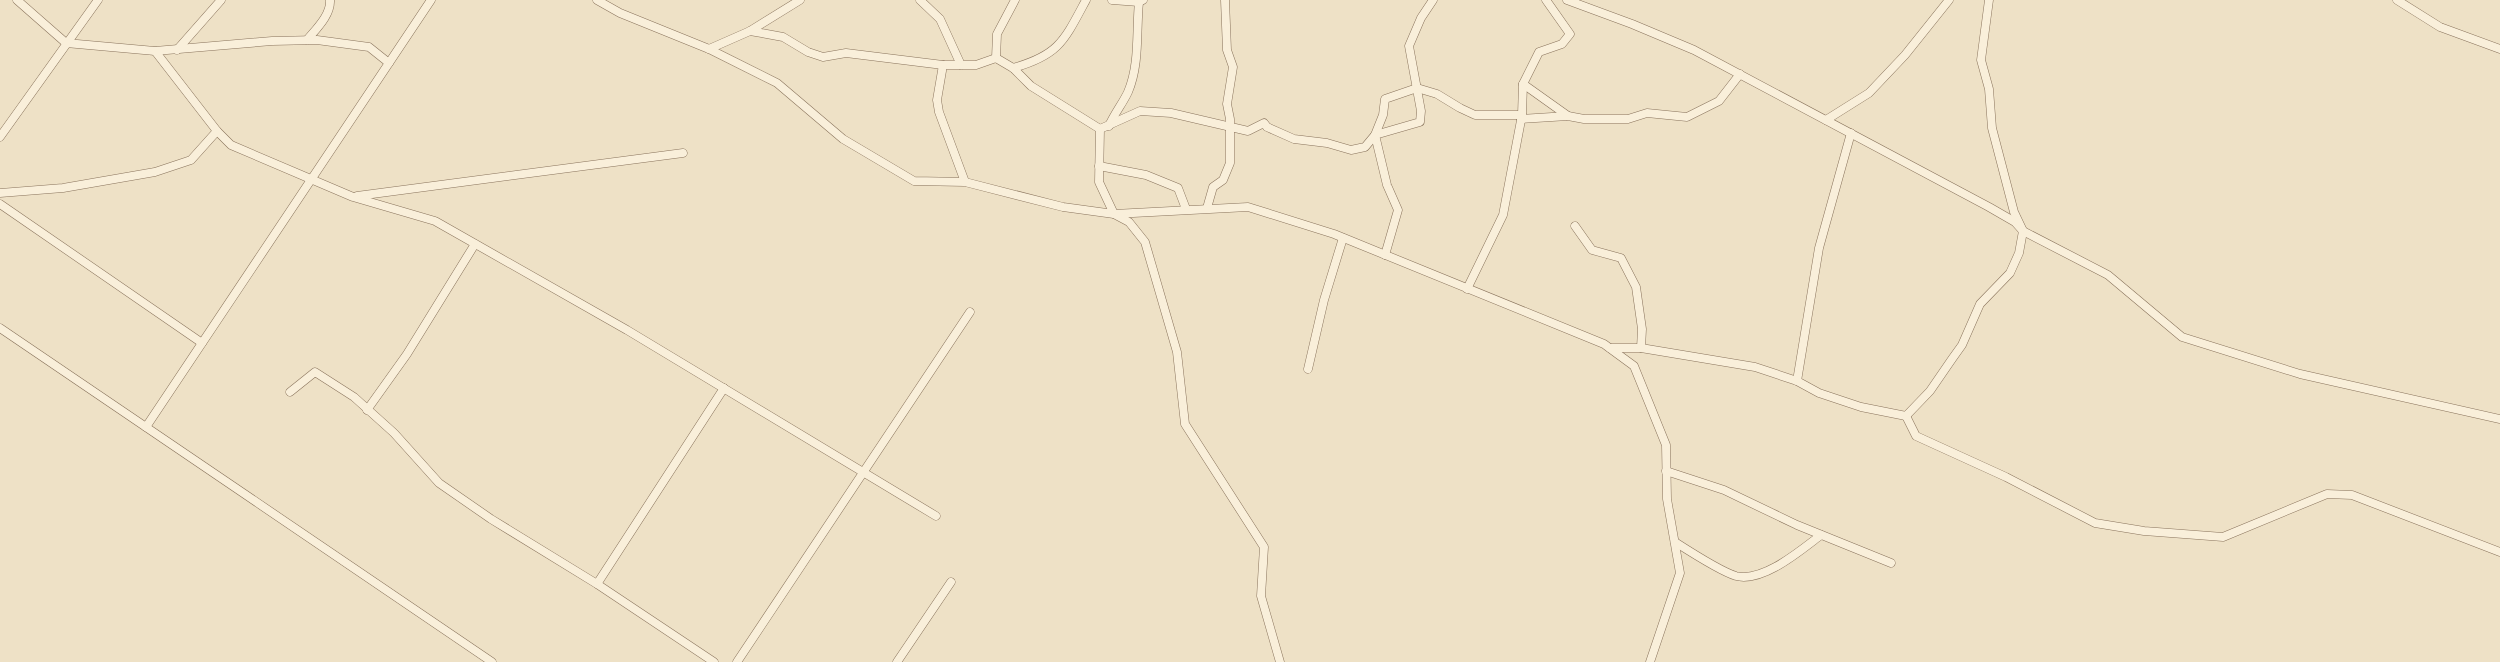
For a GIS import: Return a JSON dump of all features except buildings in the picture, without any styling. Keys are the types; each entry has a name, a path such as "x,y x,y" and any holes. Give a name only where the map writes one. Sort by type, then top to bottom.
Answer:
{"street":[{"path":"17,0 66,42 155,50 177,50 307,40 369,48 389,63"},
{"path":"0,137 66,42 98,0"},
{"path":"177,50 221,0"},
{"path":"307,40 330,7 330,0"},
{"path":"146,427 431,0"},
{"path":"597,0 620,12 709,49 777,83 843,139 914,181 965,182 1063,207 1114,214 1248,206 1343,238 1610,348 1634,366 1666,445 1667,499 1680,573 1650,662"},
{"path":"709,49 750,31 800,0"},
{"path":"920,0 940,19 961,65"},
{"path":"996,58 997,34 1015,0"},
{"path":"1012,68 1037,62 1052,52 1069,33 1086,0"},
{"path":"1109,126 1118,106 1127,93 1136,62 1141,1 1112,0"},
{"path":"1207,208 1213,187 1223,180 1230,163 1228,104 1233,67 1228,50 1225,0"},
{"path":"1375,135 1420,122 1421,111 1409,46 1421,18 1433,0"},
{"path":"1467,289 1503,215 1522,117 1522,84 1538,52 1562,44 1570,34 1546,0"},
{"path":"1567,0 1686,46 1989,207 2015,222 2023,231 2108,275 2182,337 2300,374 2500,419"},
{"path":"1826,120 1869,93 1905,55 1949,0"},
{"path":"1906,416 1930,391 1957,352 1980,304 2010,274 2019,253 2023,231 2014,212 1995,138 1989,89 1981,60 1989,0"},
{"path":"2396,0 2440,27 2500,48"},
{"path":"750,31 784,37 808,52 823,57 846,53 944,65 976,65 996,58"},
{"path":"155,50 217,131 231,145 311,181 353,197 435,221 724,388 936,516"},
{"path":"996,58 1012,68 1031,86 1100,129"},
{"path":"944,65 937,100 939,112 965,182"},
{"path":"1100,129 1140,111 1171,113 1248,131 1264,123 1267,127 1294,139 1327,143 1351,150 1365,147 1375,135 1383,115 1384,100 1417,88 1437,94 1475,115 1628,119 1647,113 1687,117 1719,101 1740,74"},
{"path":"1522,84 1568,116"},
{"path":"1100,129 1099,182 1114,214 1129,222 1145,242 1177,352 1185,424 1264,547 1261,596 1280,662"},
{"path":"0,193 63,188 155,172 191,160 217,131"},
{"path":"1798,381 1819,248 1851,133"},
{"path":"1375,135 1387,185 1398,210 1385,255"},
{"path":"353,197 682,153"},
{"path":"1099,166 1146,175 1178,188 1186,210"},
{"path":"0,204 202,344"},
{"path":"1575,226 1592,250 1621,258 1636,287 1642,329 1641,348"},
{"path":"1308,370 1324,300 1343,238"},
{"path":"367,410 407,354 475,244"},
{"path":"737,662 970,312"},
{"path":"0,328 492,662"},
{"path":"1610,348 1641,348 1755,367 1798,381 1819,393 1861,407 1906,416"},
{"path":"290,392 315,372 354,397 394,432 439,483 491,519 597,584 714,662"},
{"path":"597,584 724,388"},
{"path":"1906,416 1916,436 2006,477 2095,523 2144,531 2223,537 2327,494 2352,495 2500,552"},
{"path":"1666,471 1724,490 1821,535 1891,563"},
{"path":"1675,542 1724,571 1738,577 1776,568 1821,535"},
{"path":"897,662 951,582"}]}
